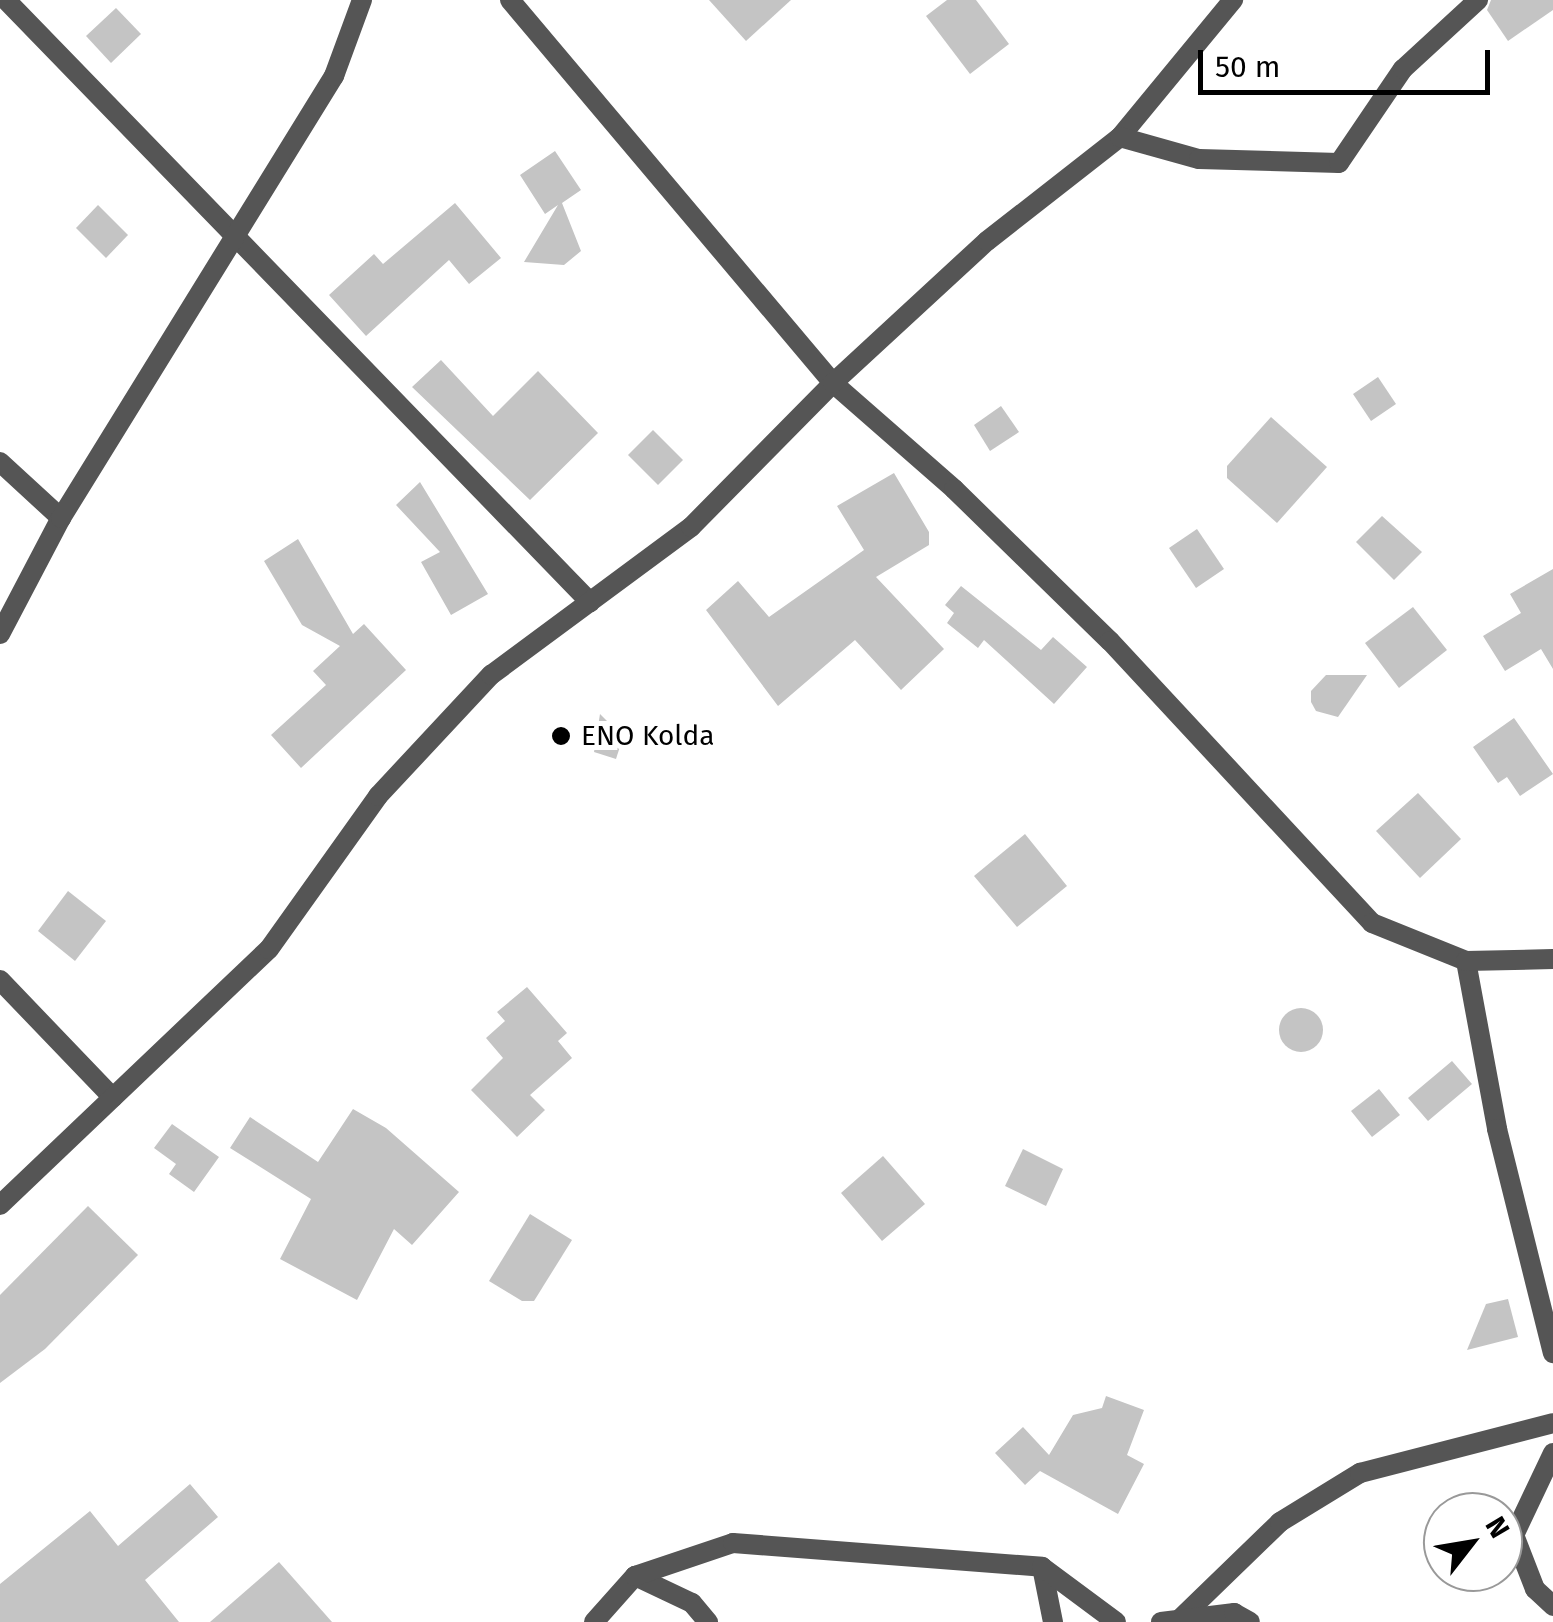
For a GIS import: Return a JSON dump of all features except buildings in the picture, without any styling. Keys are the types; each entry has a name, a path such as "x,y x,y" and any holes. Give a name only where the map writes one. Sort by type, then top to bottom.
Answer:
{"street":[{"path":"6,0 236,242 590,602"},
{"path":"0,634 60,518 236,242 334,76 362,0"},
{"path":"510,0 833,383 954,489 1110,642 1372,923 1466,961 1553,960"},
{"path":"0,1205 268,949 378,796 491,675 692,527 833,383 987,241 1120,137 1233,0"},
{"path":"1120,137 1199,159 1339,164 1403,69 1478,0"},
{"path":"0,462 60,518"},
{"path":"1466,961 1497,1129 1553,1353"},
{"path":"0,980 113,1098"},
{"path":"1171,1620 1280,1522 1360,1473 1553,1423"},
{"path":"1553,1453 1514,1535 1535,1589 1553,1606"},
{"path":"594,1622 635,1576 733,1542 1042,1567 1116,1622"},
{"path":"1042,1567 1052,1622"},
{"path":"635,1576 692,1603 708,1622"},
{"path":"1171,1620 1234,1613 1250,1622"}],"place":[{"name":"ENO Kolda","path":"561,736"}]}
